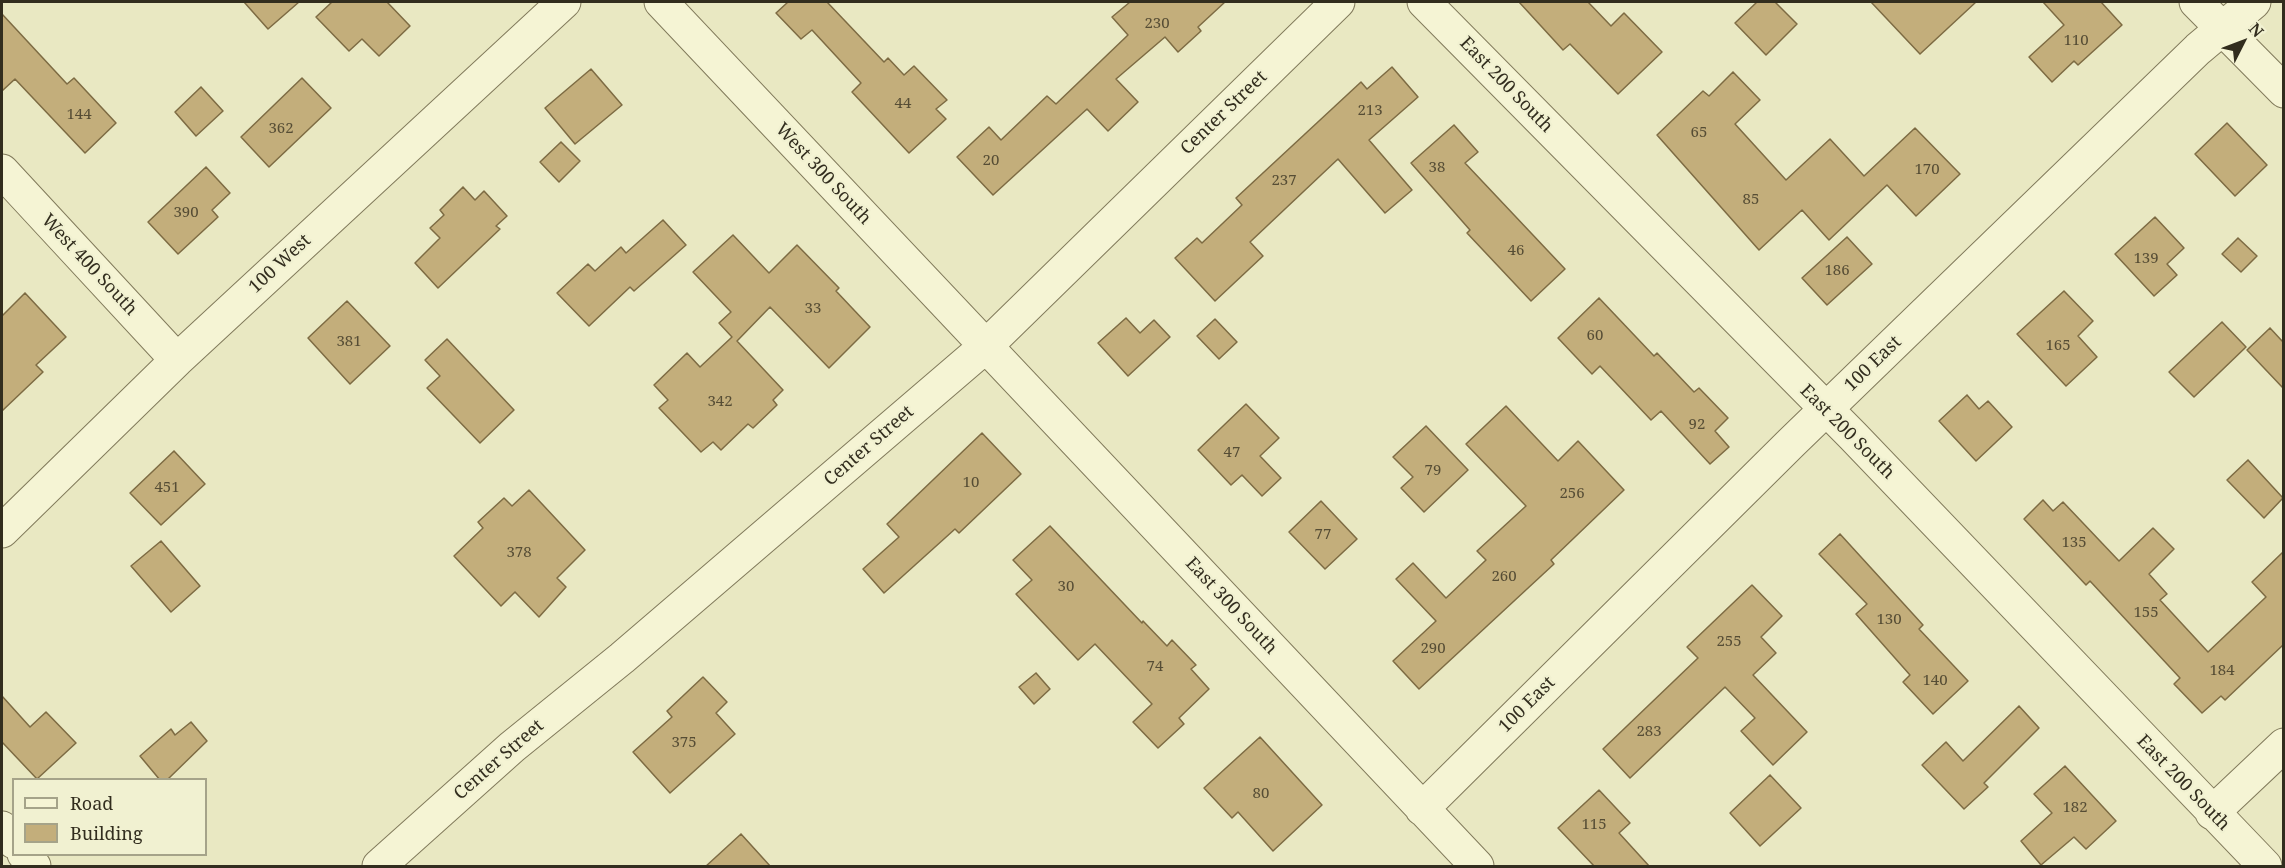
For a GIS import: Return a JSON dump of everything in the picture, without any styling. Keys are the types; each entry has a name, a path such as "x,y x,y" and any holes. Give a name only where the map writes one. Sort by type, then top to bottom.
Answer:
{"street":[{"name":"100 West","path":"2,531 177,360 564,2"},
{"name":"West 300 South","path":"661,2 986,346"},
{"name":"Center Street","path":"379,867 512,747 622,658 986,346 1338,2"},
{"name":"East 200 South","path":"1424,2 1826,410 2265,867"},
{"path":"2196,2 2283,91"},
{"name":"100 East","path":"1422,809 1826,410 2222,28 2253,2"},
{"name":"West 400 South","path":"2,171 177,360"},
{"name":"East 300 South","path":"986,346 1477,867"},
{"path":"2212,813 2283,745"},
{"path":"2,828 12,840"}],"building":[{"path":"244,2 299,2 268,29"},
{"path":"332,2 387,2 410,26 379,56 362,39 349,51 316,17"},
{"path":"788,2 827,2 884,62 888,58 904,75 914,66 947,100 936,109 946,119 909,153 852,92 861,83 812,30 801,39 776,13"},
{"path":"1130,2 1225,2 1198,27 1201,31 1178,52 1165,37 1116,79 1138,102 1108,131 1087,109 993,195 957,157 989,127 1001,140 1047,96 1056,104 1128,35 1112,17"},
{"path":"1519,2 1588,2 1611,26 1624,13 1662,52 1618,94 1570,44 1563,50"},
{"path":"1757,2 1775,2 1797,24 1766,55 1735,23"},
{"path":"1871,2 1976,2 1920,54"},
{"path":"2043,2 2101,2 2122,25 2078,65 2074,61 2052,82 2029,57 2064,25"},
{"path":"2,14 67,84 74,78 116,123 85,153 15,79 2,91"},
{"path":"1392,67 1418,97 1369,140 1412,190 1385,213 1338,159 1250,242 1263,256 1215,301 1175,258 1197,238 1202,243 1242,205 1236,198 1361,82 1367,89"},
{"path":"591,69 622,105 575,144 545,108"},
{"path":"1733,72 1760,100 1735,124 1786,180 1830,139 1864,176 1915,128 1960,174 1916,216 1887,185 1829,240 1802,210 1759,250 1657,135 1703,91 1709,96"},
{"path":"302,78 331,108 269,167 241,137"},
{"path":"201,87 223,111 196,136 175,112"},
{"path":"2227,123 2267,165 2235,196 2195,154"},
{"path":"1454,125 1478,152 1465,163 1565,269 1531,301 1467,233 1470,230 1411,163"},
{"path":"561,142 580,161 559,182 540,162"},
{"path":"206,167 230,193 212,210 218,217 178,254 148,222"},
{"path":"463,187 475,200 484,191 507,216 496,226 500,229 438,288 415,263 440,238 430,228 444,215 440,210"},
{"path":"2155,217 2184,248 2167,264 2177,275 2154,296 2115,254"},
{"path":"663,220 686,245 634,291 630,287 589,326 557,293 588,264 595,271 621,247 626,253"},
{"path":"733,235 769,273 797,245 839,288 836,291 870,327 829,368 770,307 737,341 783,390 773,400 777,405 753,428 748,424 721,450 713,442 701,452 659,408 668,400 654,385 687,353 700,367 732,337 719,323 731,312 693,272"},
{"path":"1847,237 1872,264 1827,305 1802,278"},
{"path":"2238,238 2257,256 2241,272 2222,254"},
{"path":"2064,291 2093,321 2078,336 2097,357 2066,386 2017,334"},
{"path":"25,293 66,337 36,365 43,372 2,411 2,316"},
{"path":"1599,298 1654,356 1657,353 1694,392 1699,388 1728,418 1715,431 1729,447 1710,464 1661,411 1651,420 1600,366 1592,374 1558,338"},
{"path":"347,301 390,346 350,384 308,338"},
{"path":"1126,318 1140,333 1154,320 1170,337 1128,376 1098,343"},
{"path":"1215,319 1237,342 1219,359 1197,336"},
{"path":"2222,322 2246,347 2194,397 2169,372"},
{"path":"2270,328 2283,342 2283,388 2247,350"},
{"path":"447,339 514,410 480,443 427,388 440,376 425,360"},
{"path":"1967,395 1979,409 1988,401 2012,427 1976,461 1939,421"},
{"path":"1246,404 1279,438 1260,456 1281,478 1262,496 1242,475 1231,485 1198,450"},
{"path":"1506,406 1558,461 1578,441 1624,490 1551,560 1554,564 1419,689 1393,661 1436,621 1396,579 1413,563 1446,598 1486,560 1477,551 1526,506 1466,444"},
{"path":"1426,426 1468,470 1424,512 1401,488 1413,477 1393,457"},
{"path":"982,433 1021,474 959,533 955,529 884,593 863,569 899,537 887,524"},
{"path":"174,451 205,484 161,525 130,493"},
{"path":"2248,460 2283,498 2264,518 2227,480"},
{"path":"529,490 585,550 557,578 566,587 539,617 515,592 501,606 454,556 483,528 478,522 504,498 512,506"},
{"path":"2043,500 2053,511 2063,502 2119,561 2153,528 2174,549 2149,574 2167,594 2160,600 2208,652 2266,597 2252,582 2283,552 2283,645 2225,700 2221,696 2202,713 2174,684 2180,678 2090,581 2086,585 2024,519"},
{"path":"1321,501 1357,539 1325,569 1289,532"},
{"path":"1050,526 1142,623 1143,621 1167,646 1172,640 1196,665 1191,669 1209,689 1179,718 1184,724 1158,748 1133,722 1152,704 1095,644 1078,660 1016,594 1032,580 1013,560"},
{"path":"1840,534 1923,625 1919,629 1968,681 1933,714 1903,682 1910,675 1856,614 1867,604 1819,554"},
{"path":"161,541 200,586 171,612 131,566"},
{"path":"1752,585 1782,616 1761,637 1776,653 1753,675 1807,732 1773,765 1741,731 1755,718 1725,687 1630,778 1603,749 1698,658 1687,647"},
{"path":"1036,673 1050,689 1034,704 1019,687"},
{"path":"703,677 727,702 716,713 735,734 670,793 633,752 672,717 667,711"},
{"path":"2,696 30,727 46,712 76,743 36,778 2,742"},
{"path":"2019,706 2039,728 1984,783 1988,787 1964,809 1922,765 1946,742 1963,761"},
{"path":"191,722 207,741 169,778 158,778 140,756 171,729 175,735"},
{"path":"1260,737 1322,805 1273,851 1238,812 1232,818 1204,788"},
{"path":"2065,766 2116,821 2086,849 2074,837 2041,865 2021,841 2052,813 2034,794"},
{"path":"1770,775 1801,808 1760,846 1730,813"},
{"path":"1599,790 1630,823 1619,833 1650,867 1595,867 1558,828"},
{"path":"741,834 771,867 705,867"}]}
